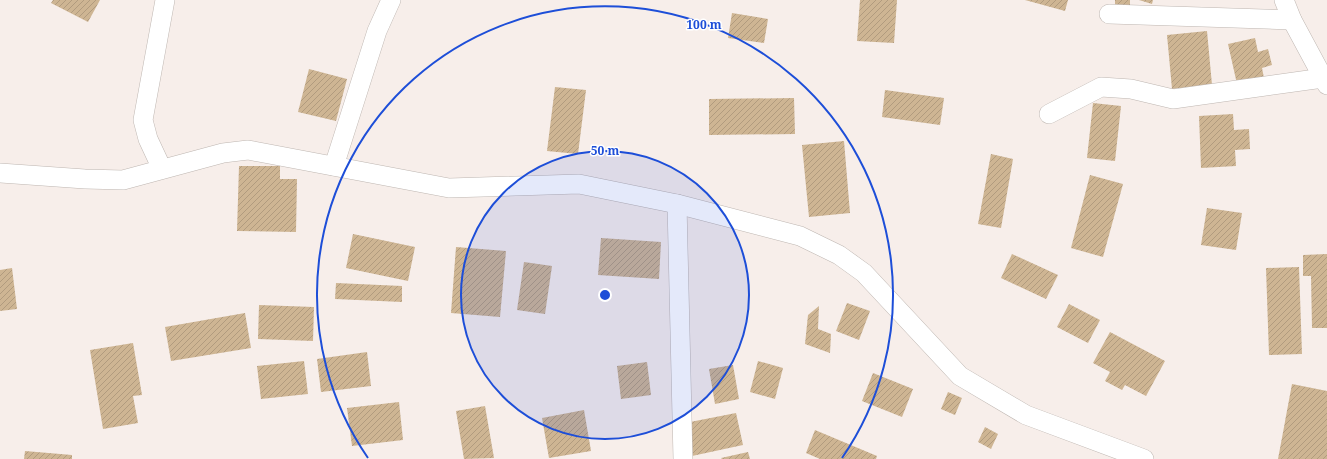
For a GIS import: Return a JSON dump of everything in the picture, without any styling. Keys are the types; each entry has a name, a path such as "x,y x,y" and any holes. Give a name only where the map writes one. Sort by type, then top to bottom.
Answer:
{"street":[{"path":"162,169 148,139 143,120 165,0"},
{"path":"334,166 377,31 391,0"},
{"path":"1050,114 1101,87 1131,89 1173,99 1325,81 1292,20 1284,0"},
{"path":"1109,14 1292,20"},
{"path":"0,173 124,180 222,154 248,150 449,188 579,184 677,204 800,236 839,255 864,273 960,376 1026,415 1144,459"},
{"path":"677,204 683,459"}],"building":[{"path":"53,0 100,0 88,22 51,3"},
{"path":"860,0 897,0 894,43 857,41"},
{"path":"1025,0 1068,0 1065,11"},
{"path":"1115,0 1130,0 1130,5 1115,5"},
{"path":"1139,0 1153,0 1152,4"},
{"path":"732,13 768,19 764,43 728,38"},
{"path":"1207,31 1212,85 1172,89 1167,35"},
{"path":"1255,38 1258,52 1268,49 1272,65 1262,68 1264,78 1237,84 1228,44"},
{"path":"309,69 347,79 336,121 298,112"},
{"path":"555,87 586,90 578,154 547,151"},
{"path":"885,90 944,98 940,125 882,117"},
{"path":"794,98 795,134 709,135 709,99"},
{"path":"1093,103 1121,106 1115,161 1087,158"},
{"path":"1233,114 1234,130 1249,129 1250,149 1235,150 1236,166 1201,168 1199,116"},
{"path":"844,141 850,213 809,217 802,145"},
{"path":"991,154 1013,159 1001,228 978,224"},
{"path":"239,166 280,166 280,179 297,179 296,232 237,231"},
{"path":"1090,175 1123,184 1103,257 1071,248"},
{"path":"1207,208 1242,213 1236,250 1201,245"},
{"path":"353,234 415,247 408,281 346,268"},
{"path":"601,238 661,242 659,279 598,275"},
{"path":"456,247 506,251 500,317 451,313"},
{"path":"1012,254 1058,275 1046,299 1001,278"},
{"path":"1327,254 1327,328 1312,328 1311,276 1303,276 1303,255"},
{"path":"524,262 552,266 545,314 517,310"},
{"path":"1299,267 1302,354 1269,355 1266,268"},
{"path":"12,268 17,309 0,311 0,270"},
{"path":"336,283 402,286 402,302 335,299"},
{"path":"847,303 870,311 859,340 836,331"},
{"path":"1069,304 1100,320 1088,343 1057,327"},
{"path":"259,305 314,307 313,341 258,339"},
{"path":"819,306 818,329 831,334 830,353 805,344 808,315"},
{"path":"245,313 251,348 171,361 165,327"},
{"path":"1110,332 1165,361 1146,396 1125,385 1122,390 1105,381 1110,372 1093,363"},
{"path":"133,343 142,395 133,396 138,423 103,429 90,350"},
{"path":"367,352 371,386 321,392 317,359"},
{"path":"304,361 308,394 261,399 257,366"},
{"path":"758,361 783,368 775,399 750,392"},
{"path":"647,362 651,395 621,399 617,366"},
{"path":"733,365 739,399 715,404 709,369"},
{"path":"873,373 913,389 902,417 862,401"},
{"path":"1292,384 1327,391 1327,459 1278,459"},
{"path":"948,392 962,398 955,415 941,409"},
{"path":"399,402 403,440 352,446 347,408"},
{"path":"485,406 494,458 464,459 456,411"},
{"path":"584,410 591,451 549,458 542,418"},
{"path":"736,413 743,445 692,456 685,423"},
{"path":"985,427 998,434 991,449 978,442"},
{"path":"815,430 877,456 876,459 820,459 806,453"},
{"path":"25,451 72,455 72,459 24,459"},
{"path":"748,452 750,459 721,458"}]}
